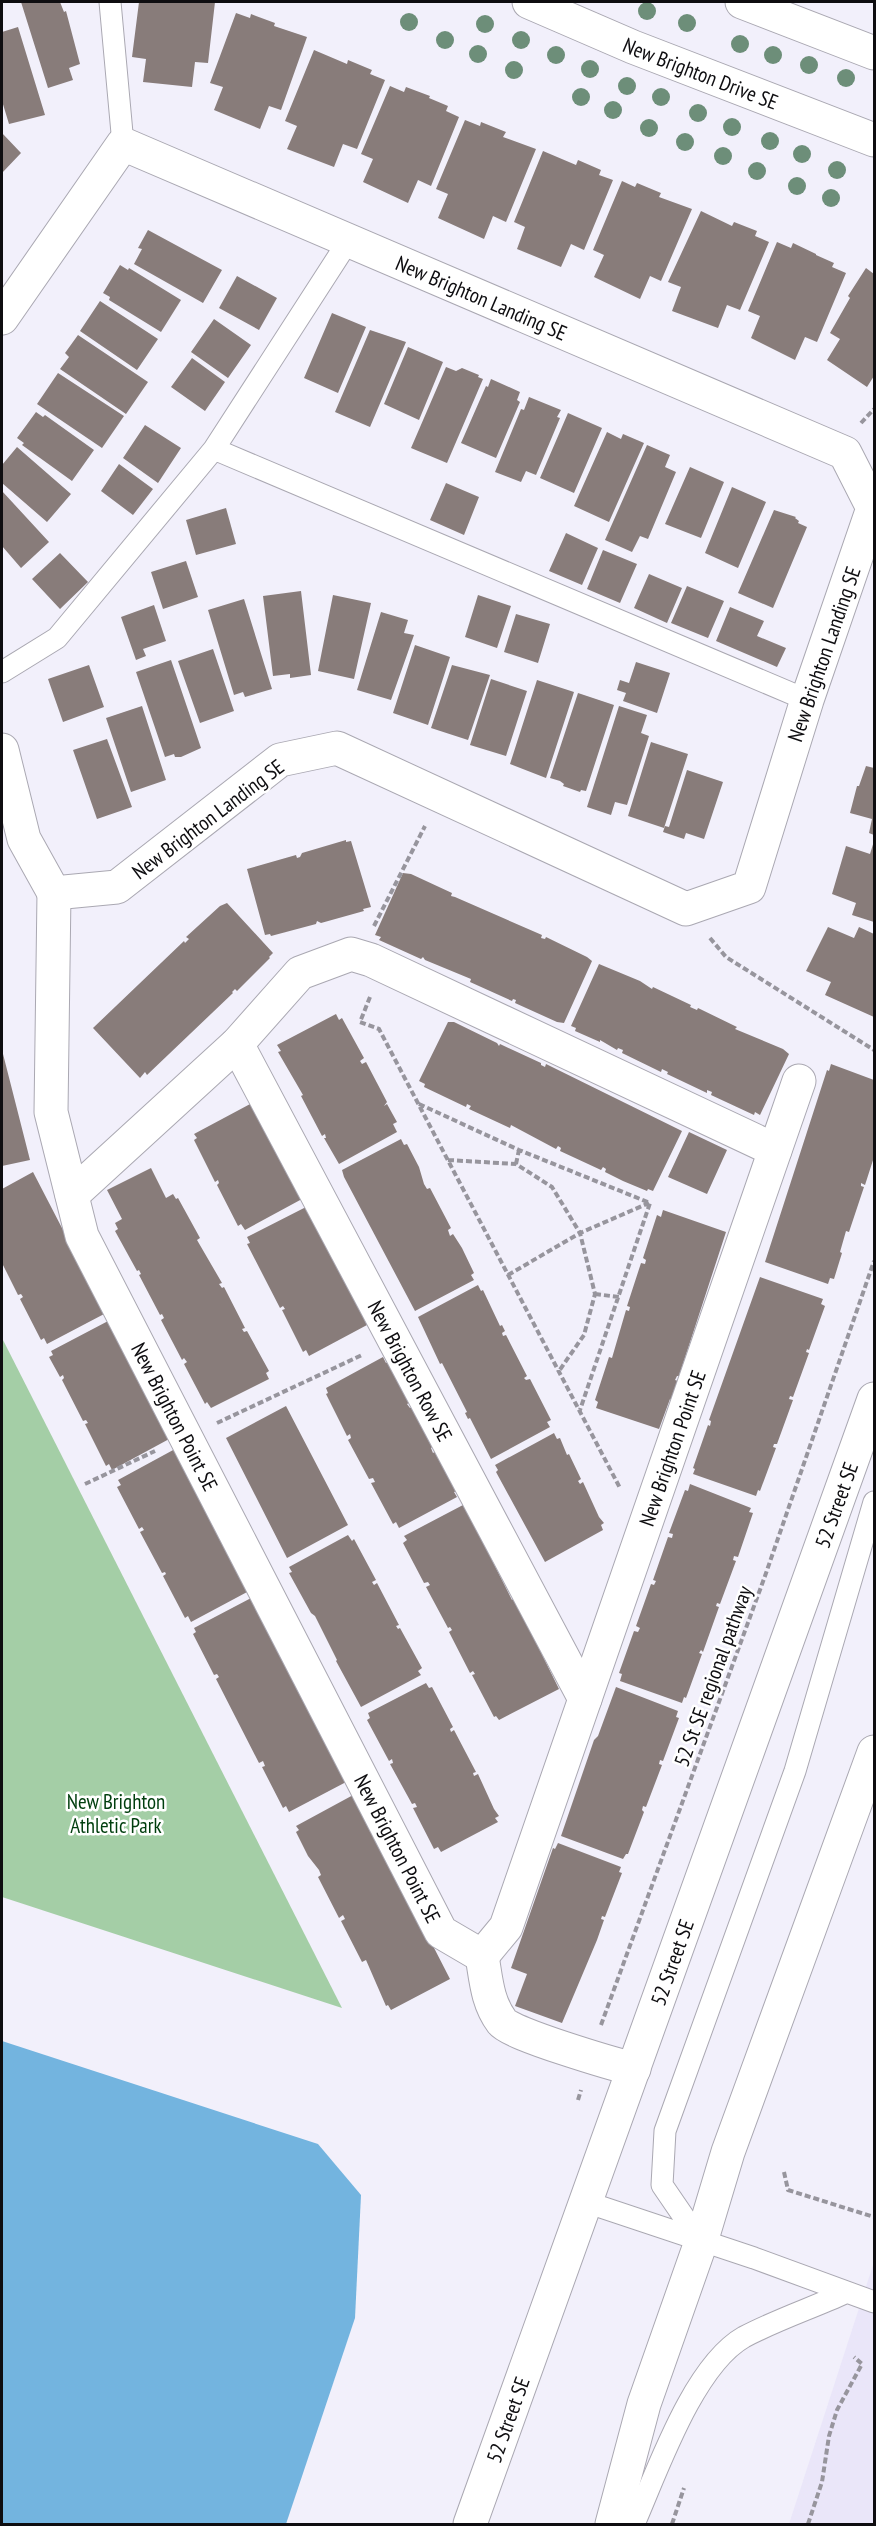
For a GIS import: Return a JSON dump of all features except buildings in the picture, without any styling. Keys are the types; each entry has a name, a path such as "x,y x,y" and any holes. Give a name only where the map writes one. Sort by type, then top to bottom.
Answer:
{"street":[{"name":"New Brighton Drive SE","path":"529,2 633,47 874,140"},
{"path":"742,2 874,53"},
{"name":"New Brighton Landing SE","path":"54,893 117,887 280,760 337,748 686,909 749,887 807,700 873,508 845,453 123,144"},
{"path":"2,318 123,144"},
{"path":"2,750 24,839 54,893"},
{"name":"New Brighton Point SE","path":"54,893 51,1112 82,1236 441,1932 482,1956 506,1927 799,1081"},
{"path":"72,1195 237,1044 300,973 351,954 371,960 775,1150"},
{"name":"New Brighton Row SE","path":"237,1044 585,1699"},
{"name":"52 Street SE","path":"470,2524 874,1399"},
{"path":"612,2524 644,2404 701,2242 743,2109 874,1752"},
{"path":"482,1956 489,1999 503,2024 590,2058 634,2069"}],"lane":[{"path":"110,2 123,144"},
{"path":"2,672 57,638 214,449 349,240"},
{"path":"214,449 807,700"},
{"path":"701,2242 662,2185 665,2131 795,1771 874,1502"},
{"path":"586,2202 754,2258 874,2302"},
{"path":"633,2524 692,2394 726,2351 743,2338 845,2293"}],"path":[{"path":"858,426 874,409"},
{"path":"441,795 368,937 374,985 360,1022 379,1029 643,1531"},
{"path":"686,909 726,957 874,1050"},
{"path":"418,1103 519,1150 650,1203"},
{"path":"516,1164 519,1150"},
{"path":"448,1160 516,1164 552,1187 580,1233 595,1294 584,1335 559,1371"},
{"path":"508,1275 580,1233 650,1203"},
{"path":"580,1411 650,1203"},
{"name":"52 St SE regional pathway","path":"578,2100 590,2058 765,1576 874,1260"},
{"path":"595,1294 619,1297"},
{"path":"85,1484 394,1340"},
{"path":"784,2172 788,2190 874,2217"},
{"path":"808,2524 822,2482 829,2436 837,2410 862,2364 854,2357"}],"shaded area":[{"path":"874,2262 874,2524 789,2524"}],"green space":[{"name":"New Brighton Athletic Park","path":"2,1338 342,2008 2,1897"}],"water":[{"path":"2,2041 318,2144 361,2195 355,2318 286,2524 2,2524"}]}
